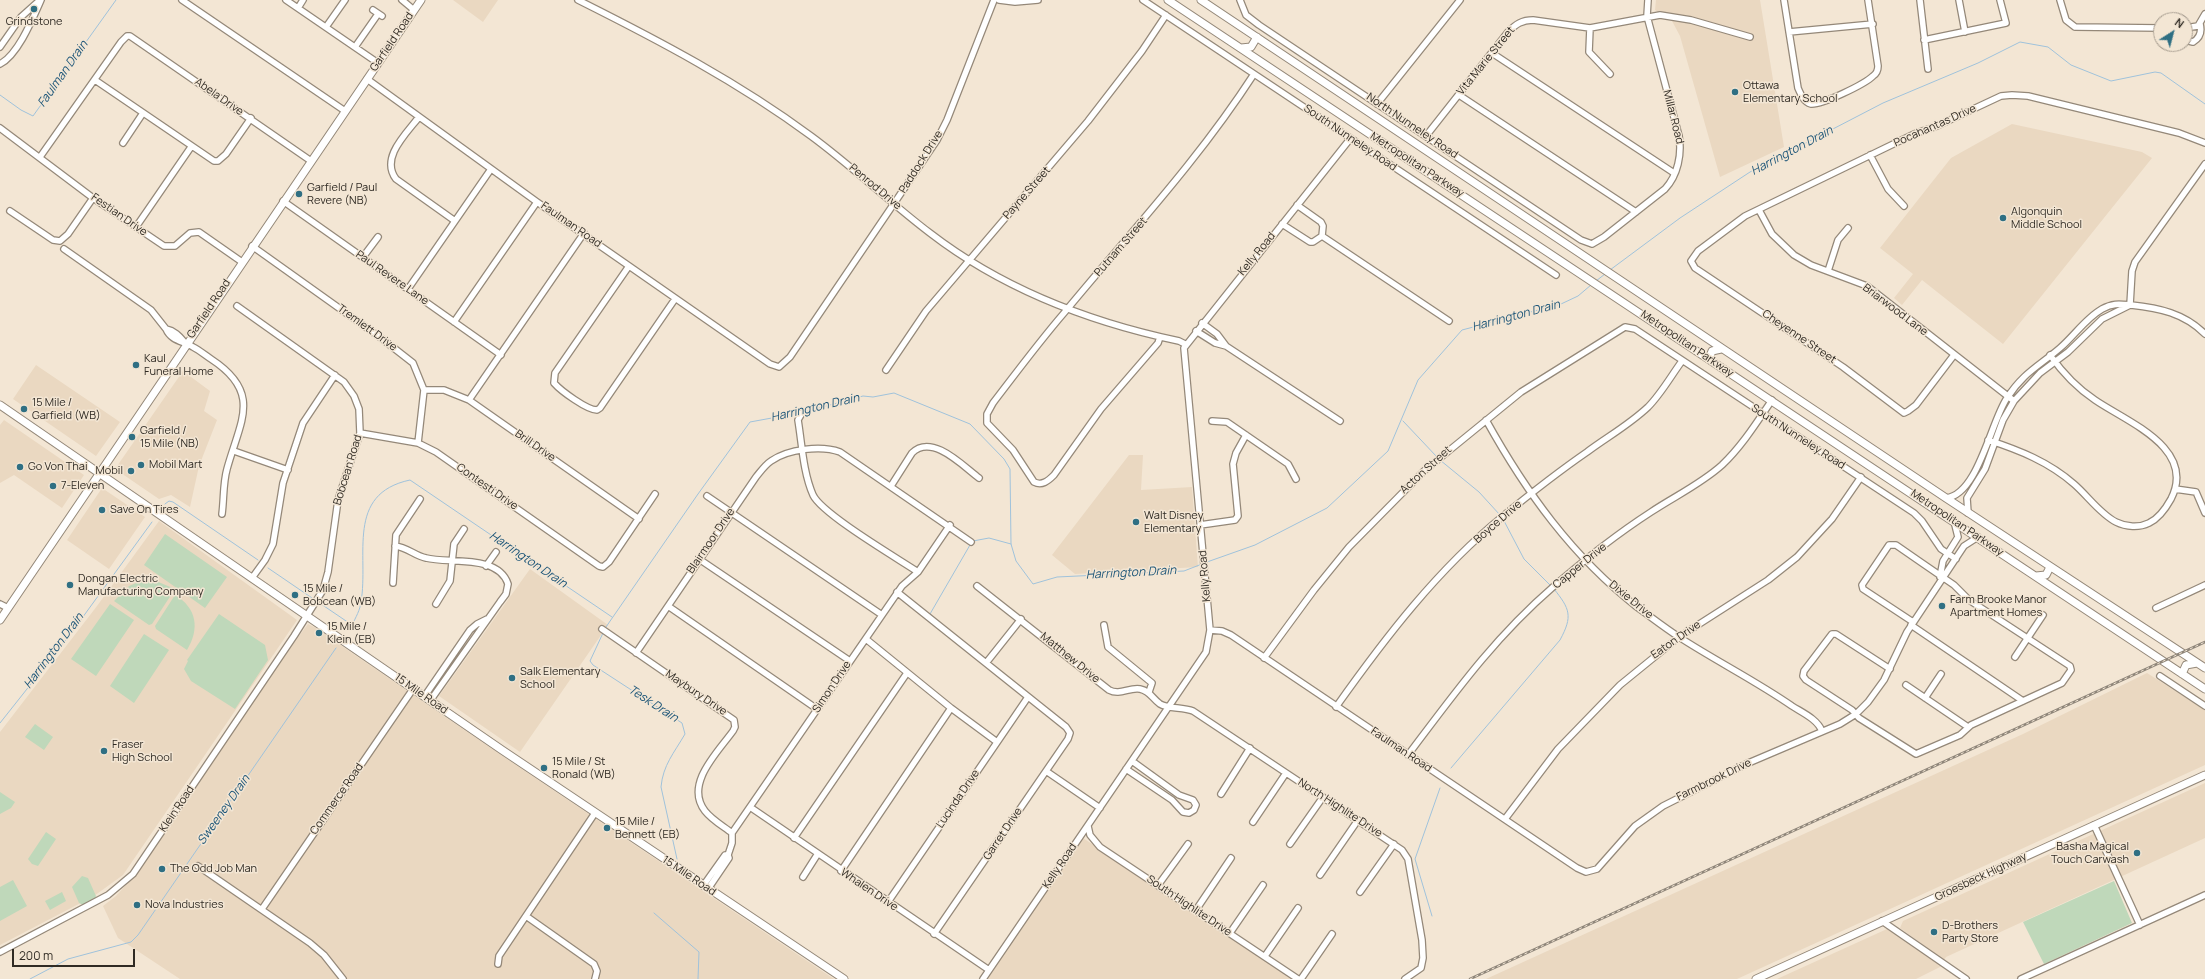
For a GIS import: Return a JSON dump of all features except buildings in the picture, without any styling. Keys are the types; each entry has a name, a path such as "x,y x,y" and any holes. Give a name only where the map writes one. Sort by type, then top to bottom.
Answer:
{"main road":[{"name":"Garfield Road","path":"0,620 252,246 421,0"},
{"name":"Metropolitan Parkway","path":"1168,0 1595,282 2205,690"},
{"name":"Metropolitan Parkway","path":"1201,0 1968,513 2205,668"},
{"path":"1241,48 1251,47 1256,37"},
{"path":"1709,358 1712,351 1722,348"},
{"name":"15 Mile Road","path":"0,405 427,699 844,979"},
{"path":"2036,576 2046,575 2050,567"},
{"path":"2182,674 2186,665 2197,663"},
{"name":"Groesbeck Highway","path":"1756,979 2205,775"}],"street":[{"path":"0,47 21,17 41,0"},
{"path":"0,64 6,61 14,51 41,0"},
{"path":"182,0 345,112"},
{"path":"286,0 378,63"},
{"path":"298,8 303,0"},
{"path":"326,27 345,0"},
{"path":"402,0 414,10"},
{"name":"Penrod Drive","path":"578,0 679,52 773,109 839,157 931,234 968,260 1012,285 1066,310 1120,328 1185,344"},
{"name":"Paddock Drive","path":"779,367 790,358 942,131 994,0"},
{"path":"999,0 1015,2 1038,0"},
{"name":"South Nunneley Road","path":"1143,0 1556,275"},
{"name":"North Nunneley Road","path":"1240,0 1244,11 1250,18 1581,240 1592,244"},
{"path":"1377,104 1460,0"},
{"name":"Millar Road","path":"1592,244 1636,212 1664,189 1674,173 1680,156 1680,140 1647,16 1648,0"},
{"path":"1784,0 1798,88 1805,101 1814,104 1824,102 1871,78 1876,72 1878,66 1873,24 1868,0"},
{"path":"1920,0 1928,69"},
{"path":"1959,0 1965,32"},
{"path":"1924,40 2006,23 2000,0"},
{"path":"2060,0 2065,18 2071,25 2153,28"},
{"path":"355,47 380,15 372,10"},
{"path":"2193,27 2200,24 2205,14"},
{"name":"Payne Street","path":"886,370 926,312 968,260 1088,121 1142,51 1166,15"},
{"name":"Vita Marie Street","path":"1426,136 1515,25 1524,21 1533,20 1590,28 1647,16 1671,16 1750,37"},
{"path":"1789,32 1873,24"},
{"path":"2193,42 2197,40 2201,30 2200,24"},
{"path":"1590,28 1589,52 1610,74"},
{"name":"Abela Drive","path":"95,80 127,36 134,38 311,161"},
{"path":"1492,53 1674,173"},
{"name":"Putnam Street","path":"1160,337 1158,343 1086,428 1054,475 1042,484 1036,483 1030,478 1013,450 990,427 986,419 993,403 1066,310 1166,194 1204,146 1254,74"},
{"name":"Faulman Road","path":"367,79 490,169 584,233 675,299 770,364 779,367"},
{"path":"40,157 95,80 210,159 218,161 226,154 251,118"},
{"name":"Pocahantas Drive","path":"1691,262 1698,252 1742,219 1759,210 1870,155 1997,98 2012,94 2028,96 2171,131 2205,143"},
{"path":"1459,95 1636,212"},
{"path":"123,143 143,113"},
{"path":"419,117 392,156 391,164 393,175 396,179 455,221"},
{"name":"Festian Drive","path":"0,128 93,198 168,247 179,244 193,232 198,232 242,262"},
{"name":"Kelly Road","path":"983,979 1206,652 1210,630 1183,356 1185,344 1350,138"},
{"path":"136,227 192,147"},
{"path":"1870,155 1888,189 1904,206"},
{"path":"2130,305 2132,271 2136,259 2205,164"},
{"path":"408,289 490,169"},
{"path":"10,211 53,240 60,241 68,234 93,198"},
{"name":"Paul Revere Lane","path":"284,201 501,355"},
{"path":"454,322 537,202"},
{"path":"1297,205 1321,222 1323,226 1322,236"},
{"name":"Briarwood Lane","path":"1759,210 1772,234 1784,248 1803,262 1858,282 1870,289 2014,402"},
{"path":"1282,224 1310,242 1322,236"},
{"path":"1828,271 1838,240 1848,228"},
{"path":"469,400 584,233"},
{"path":"1322,236 1449,321"},
{"path":"363,257 378,237"},
{"name":"Tremlett Drive","path":"252,246 408,358 417,369 424,390 418,444"},
{"path":"64,249 151,310 166,329 176,333 186,344 217,363 235,380 240,388 244,412 225,478 222,514"},
{"name":"Cheyenne Street","path":"1691,262 1695,268 1837,363 1902,412 1906,413 1916,405 1954,355"},
{"path":"630,266 555,373 553,379 556,385 590,409 597,410 675,299"},
{"path":"1946,498 1954,496 1961,490 1977,466 2007,396 2026,374 2050,356 2090,319 2108,306 2120,302 2173,312 2189,321 2205,334"},
{"path":"1968,513 1967,498 1985,469 1996,443 2003,420 2014,402 2033,379 2078,343 2096,324 2108,315 2130,305"},
{"name":"Bobcean Road","path":"237,306 344,382 354,396 360,416 360,433 336,507 326,581 320,596 307,616"},
{"path":"2090,319 2096,324"},
{"path":"1202,323 1217,334 1226,346"},
{"name":"South Nunneley Road","path":"1629,327 1635,329 1861,477 1917,516 1938,546 1956,559"},
{"name":"Acton Street","path":"1264,658 1324,578 1381,513 1438,458 1539,380 1609,336 1629,327"},
{"path":"1196,331 1214,343 1226,346 1340,421"},
{"path":"2072,337 2078,343"},
{"path":"1988,440 2029,455 2058,472 2115,522 2135,526 2147,524 2156,518 2170,501 2175,489 2174,466 2166,449 2159,441 2083,391 2054,362 2050,356"},
{"name":"Boyce Drive","path":"1336,707 1367,664 1420,598 1479,537 1530,494 1637,417 1654,399 1682,361"},
{"path":"252,578 265,560 273,544 281,493 307,416 335,375"},
{"name":"Brill Drive","path":"424,390 444,390 469,400 639,519"},
{"name":"Capper Drive","path":"1408,755 1479,661 1497,640 1547,593 1585,561 1639,520 1701,482 1721,466 1735,451 1772,400"},
{"path":"802,413 798,420 811,489 822,506 918,572"},
{"path":"1212,420 1227,422 1288,464 1296,479"},
{"name":"Dixie Drive","path":"1486,420 1530,494 1585,561 1624,596 1679,637 1779,697 1817,723 1822,731"},
{"name":"Contesti Drive","path":"360,433 418,444 444,457 595,564 603,567 639,519"},
{"path":"1200,525 1235,520 1238,516 1233,464 1236,453 1246,435"},
{"path":"891,486 912,453 916,449 925,446 940,451 979,478"},
{"name":"Blairmoor Drive","path":"636,653 730,512 768,463 783,455 825,448 840,452 950,525 971,542"},
{"path":"234,451 288,470"},
{"name":"Eaton Drive","path":"1505,820 1565,741 1620,685 1679,637 1768,580 1797,557 1832,519 1861,477"},
{"path":"2175,489 2196,492 2205,513"},
{"path":"639,519 655,494"},
{"path":"707,496 882,615"},
{"path":"393,583 395,546 398,529 420,498"},
{"name":"Farmbrook Drive","path":"1941,579 1942,565 1958,537 1954,521"},
{"name":"Simon Drive","path":"706,887 725,855 728,855 732,843 732,833 897,592 918,572 950,525"},
{"path":"436,604 450,581 454,544 464,529"},
{"name":"Farmbrook Drive","path":"1590,872 1600,867 1635,826 1663,806 1746,764 1840,724 1856,714 1875,694 1890,670 1912,624 1941,579 1967,543 1978,537"},
{"path":"1890,670 1836,634 1828,636 1804,671 1803,676 1806,680 1916,754 1960,735 1968,727 2062,683 2071,670 2070,666 1969,600 1892,544 1889,545 1862,585 1863,589 2023,701"},
{"path":"395,546 404,548 426,558 475,562 501,574 508,584 506,594 489,618 472,628 427,699"},
{"path":"486,566 496,552"},
{"path":"700,559 850,661"},
{"path":"2156,608 2205,585"},
{"name":"Matthew Drive","path":"977,586 1113,692 1139,689 1149,692"},
{"path":"897,592 1028,696"},
{"path":"0,604 8,608"},
{"path":"668,606 817,709"},
{"path":"2015,657 2043,615"},
{"name":"Klein Road","path":"0,952 116,891 128,879 307,616"},
{"path":"986,663 1020,619"},
{"path":"1104,625 1108,646 1152,683 1149,692 1160,704 1169,707"},
{"name":"Maybury Drive","path":"602,629 730,717 736,723 734,731 702,776 698,792 705,811 732,833"},
{"name":"Faulman Road","path":"1210,630 1222,631 1231,635 1577,868 1590,872"},
{"path":"866,639 907,673 997,742"},
{"path":"794,838 907,673"},
{"path":"1925,698 1941,674"},
{"path":"2160,676 2205,706"},
{"path":"1906,685 1968,727"},
{"name":"Commerce Road","path":"262,909 413,689"},
{"name":"Garret Drive","path":"934,934 1068,739 1070,733 1066,727 1028,696"},
{"name":"Lucinda Drive","path":"888,902 1028,696"},
{"name":"North Highlite Drive","path":"1169,707 1184,707 1193,711 1404,852 1408,858 1418,911 1423,952 1422,963 1418,972 1405,979"},
{"path":"841,871 952,708"},
{"path":"1221,794 1250,748"},
{"path":"1126,769 1172,800 1183,812 1189,813 1194,810 1196,805 1191,798 1179,795 1132,761"},
{"path":"1046,771 1100,808"},
{"path":"1253,822 1286,773"},
{"path":"1290,844 1323,797"},
{"name":"Whalen Drive","path":"750,807 817,855 989,970"},
{"path":"498,964 499,956 595,813"},
{"path":"1320,875 1358,820"},
{"path":"2094,825 2140,925"},
{"name":"South Highlite Drive","path":"1088,826 1090,835 1100,847 1159,884 1300,979"},
{"path":"1159,884 1188,844"},
{"path":"1360,892 1394,844"},
{"path":"803,877 817,855"},
{"path":"1196,910 1231,858"},
{"path":"198,866 318,949 343,979"},
{"path":"1230,933 1263,885"},
{"path":"2021,979 2205,895"},
{"path":"1265,956 1298,908"},
{"path":"526,916 590,961 597,971 595,979"},
{"path":"1882,922 1966,979"},
{"path":"1300,979 1332,934"}],"shaded area":[{"path":"453,0 498,0 483,22"},
{"name":"Ottawa Elementary School","path":"1656,0 1760,0 1784,147 1720,177 1680,36 1672,21 1655,10"},
{"name":"Algonquin Middle School","path":"2012,124 2142,152 2152,158 2003,344 1922,280 1902,305 1894,298 1913,274 1880,248 1951,158"},
{"path":"36,365 120,422 96,456 13,399"},
{"path":"183,371 210,391 204,411 217,420 199,466 190,507 171,495 159,499 115,469"},
{"path":"4,420 84,475 62,508 14,475 0,483 0,425"},
{"name":"Walt Disney Elementary","path":"1129,455 1143,455 1141,490 1192,487 1198,567 1075,574 1052,555"},
{"path":"102,488 145,517 109,569 67,540"},
{"name":"Fraser High School","path":"159,521 297,620 123,875 94,896 0,945 0,732 97,606"},
{"name":"Salk Elementary School","path":"530,569 608,625 520,752 439,696"},
{"path":"308,624 834,979 180,979 118,938 103,906 116,896 138,872 281,660"},
{"path":"2147,673 2205,710 2205,765 1737,979 1486,979 2023,734"},
{"path":"2205,783 2205,838 1946,957 1944,960 1900,928 1903,921"},
{"path":"1083,838 1294,979 987,979"},
{"path":"1887,929 1944,965 1916,979 1777,979"}],"green space":[{"path":"165,534 227,577 205,608 144,565"},
{"path":"141,581 156,581 175,589 152,624 149,625 114,601 129,586"},
{"path":"175,595 188,606 194,620 194,634 187,650 156,629 155,626"},
{"path":"110,604 134,620 96,676 71,659"},
{"path":"219,614 265,645 268,660 235,709 191,681 184,669 188,661 187,660"},
{"path":"144,634 169,650 134,703 110,686"},
{"path":"35,724 53,737 44,750 25,737"},
{"path":"0,792 15,802 11,808 0,814"},
{"path":"46,832 56,839 38,866 32,864 28,859"},
{"path":"82,876 88,878 96,896 95,899 83,905 79,903 72,887"},
{"path":"13,880 27,906 0,921 0,887"},
{"path":"2114,881 2132,923 2044,964 2023,922"},
{"path":"62,892 66,901 50,910 45,901"}],"waterway":[{"name":"Faulman Drain","path":"0,95 21,110 33,116 116,0"},
{"name":"Harrington Drain","path":"1610,270 1680,218 1750,172 1883,103 1978,63 2020,42 2048,47 2071,65 2111,81 2155,72 2161,73 2205,104"},
{"name":"Harrington Drain","path":"1596,281 1605,274"},
{"name":"Harrington Drain","path":"1207,562 1255,545 1327,508 1388,451 1418,380 1462,330 1561,304 1578,296 1591,285"},
{"name":"Harrington Drain","path":"804,412 863,396 873,397 894,393 970,424 1004,459 1010,469 1011,544 1016,561 1033,584 1057,577 1184,571 1202,564"},
{"name":"Harrington Drain","path":"606,627 750,422 799,413"},
{"path":"1403,421 1437,457"},
{"path":"1440,460 1479,492 1500,515"},
{"name":"Harrington Drain","path":"321,604 352,625 359,611 361,602 363,584 364,529 368,512 376,498 390,487 410,480 612,617"},
{"name":"Harrington Drain","path":"165,504 169,501 173,502 258,560"},
{"path":"1503,519 1524,559 1550,585"},
{"name":"Harrington Drain","path":"0,723 69,636 152,522"},
{"path":"973,541 989,538 1011,544"},
{"path":"930,614 970,545"},
{"name":"Harrington Drain","path":"268,568 312,598"},
{"path":"1451,768 1560,640 1567,625 1568,613 1564,602 1554,589"},
{"name":"Tesk Drain","path":"603,633 590,661 593,665 682,723 685,734 673,753 664,772 661,787 677,859"},
{"name":"Sweeney Drain","path":"30,979 68,959 131,942 138,935 336,648"},
{"path":"1432,916 1415,859 1440,788"},
{"name":"Tesk Drain","path":"654,913 699,952 698,979"}],"railway":[{"path":"1470,979 2205,642"}],"place":[{"name":"Grindstone","path":"34,9"},
{"name":"Ottawa Elementary School","path":"1735,92"},
{"name":"Garfield / Paul Revere (NB)","path":"299,194"},
{"name":"Algonquin Middle School","path":"2003,218"},
{"name":"Kaul Funeral Home","path":"136,365"},
{"name":"15 Mile / Garfield (WB)","path":"24,409"},
{"name":"Garfield / 15 Mile (NB)","path":"132,437"},
{"name":"Mobil Mart","path":"141,465"},
{"name":"Go Von Thai","path":"20,467"},
{"name":"Mobil","path":"131,471"},
{"name":"7-Eleven","path":"53,486"},
{"name":"Save On Tires","path":"102,510"},
{"name":"Walt Disney Elementary","path":"1136,522"},
{"name":"Dongan Electric Manufacturing Company","path":"70,585"},
{"name":"15 Mile / Bobcean (WB)","path":"295,595"},
{"name":"Farm Brooke Manor Apartment Homes","path":"1942,606"},
{"name":"15 Mile / Klein (EB)","path":"319,633"},
{"name":"Salk Elementary School","path":"512,678"},
{"name":"Fraser High School","path":"104,751"},
{"name":"15 Mile / St Ronald (WB)","path":"544,768"},
{"name":"15 Mile / Bennett (EB)","path":"607,828"},
{"name":"Basha Magical Touch Carwash","path":"2137,853"},
{"name":"The Odd Job Man","path":"162,869"},
{"name":"Nova Industries","path":"137,905"},
{"name":"D-Brothers Party Store","path":"1934,932"}]}
